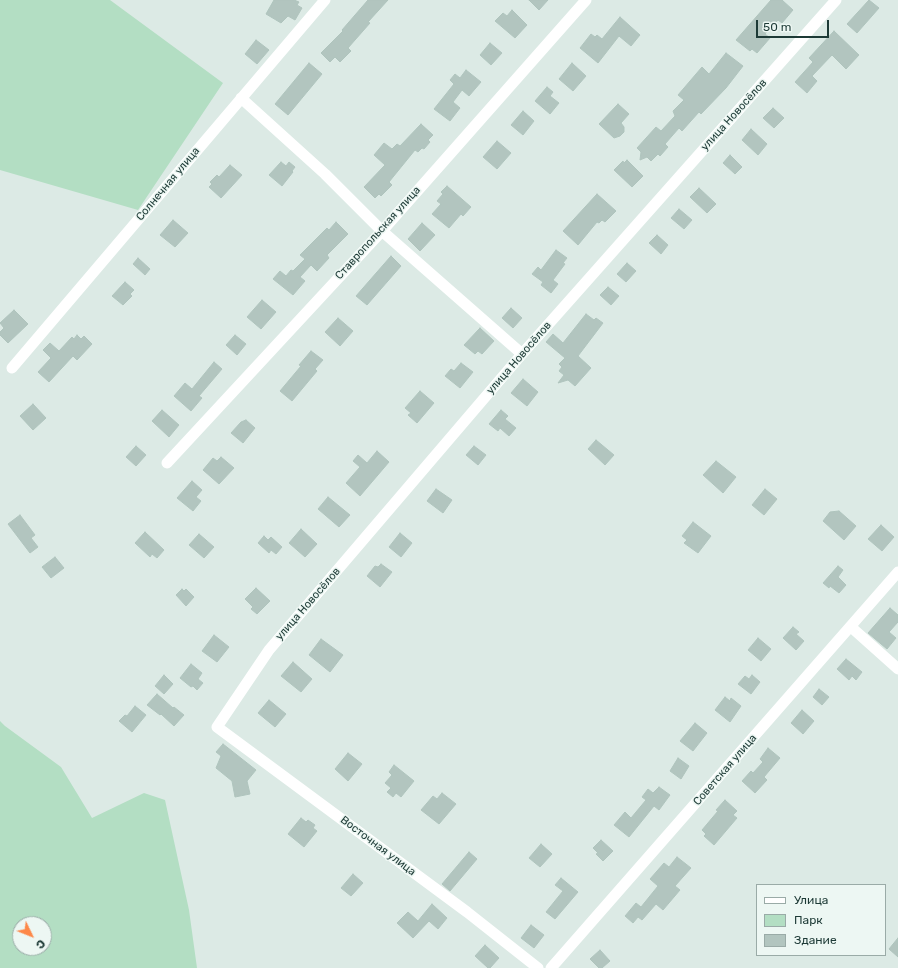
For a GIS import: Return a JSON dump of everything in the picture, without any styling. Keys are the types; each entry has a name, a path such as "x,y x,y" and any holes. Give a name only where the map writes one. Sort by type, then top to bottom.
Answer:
{"street":[{"name":"Солнечная улица","path":"12,368 325,0"},
{"name":"Ставропольская улица","path":"167,463 382,230 586,0"},
{"name":"улица Новосёлов","path":"217,727 269,650 522,354 836,0"},
{"path":"241,98 325,174 382,230 522,354"},
{"name":"Советская улица","path":"550,968 898,572"},
{"path":"851,627 898,669"},
{"name":"Восточная улица","path":"217,727 467,912 538,968"}],"green space":[{"path":"0,0 110,0 223,83 138,210 0,170"},
{"path":"0,721 61,767 92,818 144,793 165,800 189,910 197,968 0,968"}],"building":[{"path":"274,0 294,0 299,2 297,5 302,8 295,20 288,16 281,23 266,14"},
{"path":"368,0 388,0 368,22 370,23 348,48 351,51 340,62 335,57 330,62 321,53 343,31 342,30"},
{"path":"529,0 548,0 539,10"},
{"path":"771,0 782,0 793,10 782,23 778,20 765,34 770,38 757,53 752,49 750,51 736,40"},
{"path":"869,0 879,8 857,33 847,24"},
{"path":"512,10 527,25 515,38 495,21 503,13 507,16"},
{"path":"620,17 640,35 631,46 619,36 598,63 580,48 591,34 595,37 597,35 602,39"},
{"path":"834,31 859,55 846,69 832,55 812,76 817,81 807,93 795,82 813,62 809,58"},
{"path":"256,40 269,50 257,64 245,54"},
{"path":"490,43 502,53 491,65 480,55"},
{"path":"726,53 743,66 726,88 701,114 699,112 682,131 679,128 665,144 668,147 660,156 658,154 651,161 647,157 640,160 641,152 637,148 656,127 661,131 675,116 673,111 684,100 678,95 702,67 709,74"},
{"path":"309,63 322,74 288,115 275,104"},
{"path":"572,63 586,76 573,91 559,79"},
{"path":"466,70 481,82 469,96 462,90 453,102 460,108 450,121 434,109 454,84 450,80 455,74 460,78"},
{"path":"547,87 553,92 550,96 559,103 550,114 535,101"},
{"path":"618,104 629,114 621,123 624,127 624,132 620,136 614,138 599,124"},
{"path":"773,108 784,118 774,128 763,118"},
{"path":"523,111 534,121 523,135 511,125"},
{"path":"421,124 433,135 428,140 430,142 424,149 422,148 418,152 415,150 389,182 392,185 381,196 379,194 375,198 364,187 385,165 374,155 384,143 392,149 397,144 400,146"},
{"path":"751,129 767,144 758,155 742,140"},
{"path":"497,141 511,153 497,169 483,157"},
{"path":"730,155 742,167 735,174 723,163"},
{"path":"627,160 643,176 632,187 614,170 623,161 624,163"},
{"path":"281,162 286,166 289,162 295,167 282,186 269,175"},
{"path":"230,165 242,175 221,198 209,187 212,184 210,182 217,175 219,177"},
{"path":"447,186 471,207 463,216 461,214 449,228 432,214 441,204 437,201 443,194 441,192"},
{"path":"699,188 716,204 707,213 690,197"},
{"path":"597,194 616,211 605,222 602,220 599,223 597,222 578,245 563,231"},
{"path":"679,209 692,220 684,229 671,218"},
{"path":"173,220 188,233 175,247 160,235"},
{"path":"336,222 348,234 327,255 329,258 317,271 311,265 300,277 305,281 293,295 273,279 280,271 286,276 291,270 293,271 305,259 300,255 327,228 329,230"},
{"path":"422,223 435,235 420,251 408,239"},
{"path":"657,235 668,245 661,254 649,243"},
{"path":"556,250 567,258 563,263 565,264 553,280 558,284 551,293 541,285 543,282 532,274 538,267 541,270"},
{"path":"391,256 401,266 367,305 356,296"},
{"path":"138,258 150,269 145,275 133,264"},
{"path":"627,263 636,271 626,282 617,274"},
{"path":"125,282 134,290 130,294 132,296 123,305 112,296"},
{"path":"608,287 619,296 611,305 600,295"},
{"path":"262,300 276,312 261,329 247,317"},
{"path":"511,308 522,318 513,328 502,318"},
{"path":"14,310 28,324 8,343 0,335 0,332 4,328 0,323"},
{"path":"586,314 594,320 596,318 603,323 578,356 591,368 575,386 568,380 558,383 564,375 559,371 562,367 559,364 565,358 546,342 553,334 563,343"},
{"path":"338,318 353,331 340,346 325,332"},
{"path":"480,328 494,341 482,354 478,351 475,354 464,345"},
{"path":"77,335 81,339 84,336 92,344 77,360 73,356 49,382 38,372 51,358 43,350 50,343 59,351 72,337 74,339"},
{"path":"235,335 246,344 237,355 226,345"},
{"path":"311,351 323,360 315,369 317,371 292,401 280,391 301,366 299,365"},
{"path":"214,362 222,369 199,396 202,398 191,411 174,396 185,383 192,389"},
{"path":"461,363 473,372 460,388 445,376 451,369 454,371"},
{"path":"523,379 538,392 527,406 511,393"},
{"path":"420,391 434,403 417,423 408,415 411,413 405,408"},
{"path":"33,404 46,418 33,430 20,416"},
{"path":"162,410 179,425 169,437 152,421"},
{"path":"501,410 508,416 505,419 516,428 509,436 500,428 498,431 489,424"},
{"path":"246,420 255,428 243,443 231,433 241,422"},
{"path":"596,440 614,455 605,465 588,449"},
{"path":"136,446 146,455 136,466 126,457"},
{"path":"474,446 486,455 478,465 466,455"},
{"path":"377,451 389,462 360,496 346,483 360,467 353,461 358,455 367,463"},
{"path":"221,457 234,468 219,484 203,470 213,458 217,461"},
{"path":"716,461 736,477 723,493 703,475"},
{"path":"192,481 202,490 196,497 201,501 193,511 177,498"},
{"path":"436,489 452,500 443,513 427,501"},
{"path":"765,489 777,499 764,515 752,505"},
{"path":"328,497 350,515 339,527 318,509"},
{"path":"839,511 856,526 844,540 823,521 830,512"},
{"path":"20,515 35,535 31,538 38,547 30,553 8,524"},
{"path":"693,522 711,536 698,553 684,543 687,540 682,536"},
{"path":"881,525 894,537 882,551 868,539"},
{"path":"301,529 317,544 305,557 289,543"},
{"path":"145,532 164,550 157,558 152,554 150,557 135,543"},
{"path":"400,533 412,543 401,557 389,547"},
{"path":"199,534 214,547 204,558 189,545"},
{"path":"264,536 268,540 271,537 282,547 276,554 271,550 269,553 258,543"},
{"path":"55,557 64,568 51,578 42,567"},
{"path":"381,564 392,572 380,587 367,576 375,566 378,567"},
{"path":"838,566 843,570 838,577 846,585 839,593 823,583"},
{"path":"256,588 270,601 257,614 251,609 253,607 245,599"},
{"path":"182,589 184,591 186,589 194,597 186,606 176,595"},
{"path":"890,608 898,615 898,622 889,632 896,638 887,649 868,633"},
{"path":"793,627 799,632 796,634 804,641 796,650 783,638"},
{"path":"214,635 229,647 217,662 202,651"},
{"path":"758,638 771,649 761,661 748,650"},
{"path":"321,639 343,655 330,672 309,655"},
{"path":"846,659 862,672 856,680 852,676 849,680 837,669"},
{"path":"293,662 312,679 301,692 281,676"},
{"path":"191,664 202,673 198,679 203,683 197,690 180,678"},
{"path":"164,675 173,684 164,694 155,686"},
{"path":"752,675 760,682 751,694 738,684 745,676 749,679"},
{"path":"819,689 829,697 822,705 813,697"},
{"path":"157,694 173,708 174,707 184,715 174,726 161,714 160,715 147,705"},
{"path":"725,697 730,701 731,698 741,706 730,722 715,710"},
{"path":"269,700 286,714 275,727 258,713"},
{"path":"135,706 146,715 132,732 119,721 125,715 127,716"},
{"path":"802,710 814,721 803,734 791,723"},
{"path":"695,723 707,733 693,751 680,741"},
{"path":"223,744 256,770 247,781 250,794 235,797 232,781 216,768 221,756 216,752"},
{"path":"768,748 780,758 764,777 767,780 755,793 742,781 751,771 753,773 763,762 760,759"},
{"path":"348,753 362,764 348,781 335,769"},
{"path":"678,758 689,766 681,779 670,771"},
{"path":"394,765 414,781 401,797 396,793 393,797 387,792 391,788 385,783 392,775 389,772"},
{"path":"659,787 670,795 659,810 654,806 629,837 614,825 625,812 631,818 646,800 642,797 648,789 653,793"},
{"path":"442,793 456,804 439,824 421,810 433,796 437,799"},
{"path":"725,800 737,811 733,815 737,818 714,845 704,836 706,834 702,830"},
{"path":"301,818 306,822 308,820 315,825 313,828 317,831 304,847 288,834"},
{"path":"601,840 613,851 603,861 596,854 598,853 593,848"},
{"path":"541,844 552,854 540,867 529,858"},
{"path":"469,852 477,859 450,891 442,884"},
{"path":"677,857 691,868 675,886 680,890 663,910 656,904 642,920 638,917 633,923 625,916 636,903 641,907 658,886 650,879 664,863 669,867"},
{"path":"353,874 363,883 351,896 341,888"},
{"path":"561,878 578,892 555,919 546,912 563,891 555,885"},
{"path":"432,904 447,918 438,929 429,921 413,938 397,923 408,912 418,921"},
{"path":"531,925 544,935 534,948 521,938"},
{"path":"898,938 898,957 889,949"},
{"path":"485,945 499,958 490,968 488,968 475,956"},
{"path":"600,950 610,961 602,968 599,968 590,959"}]}
